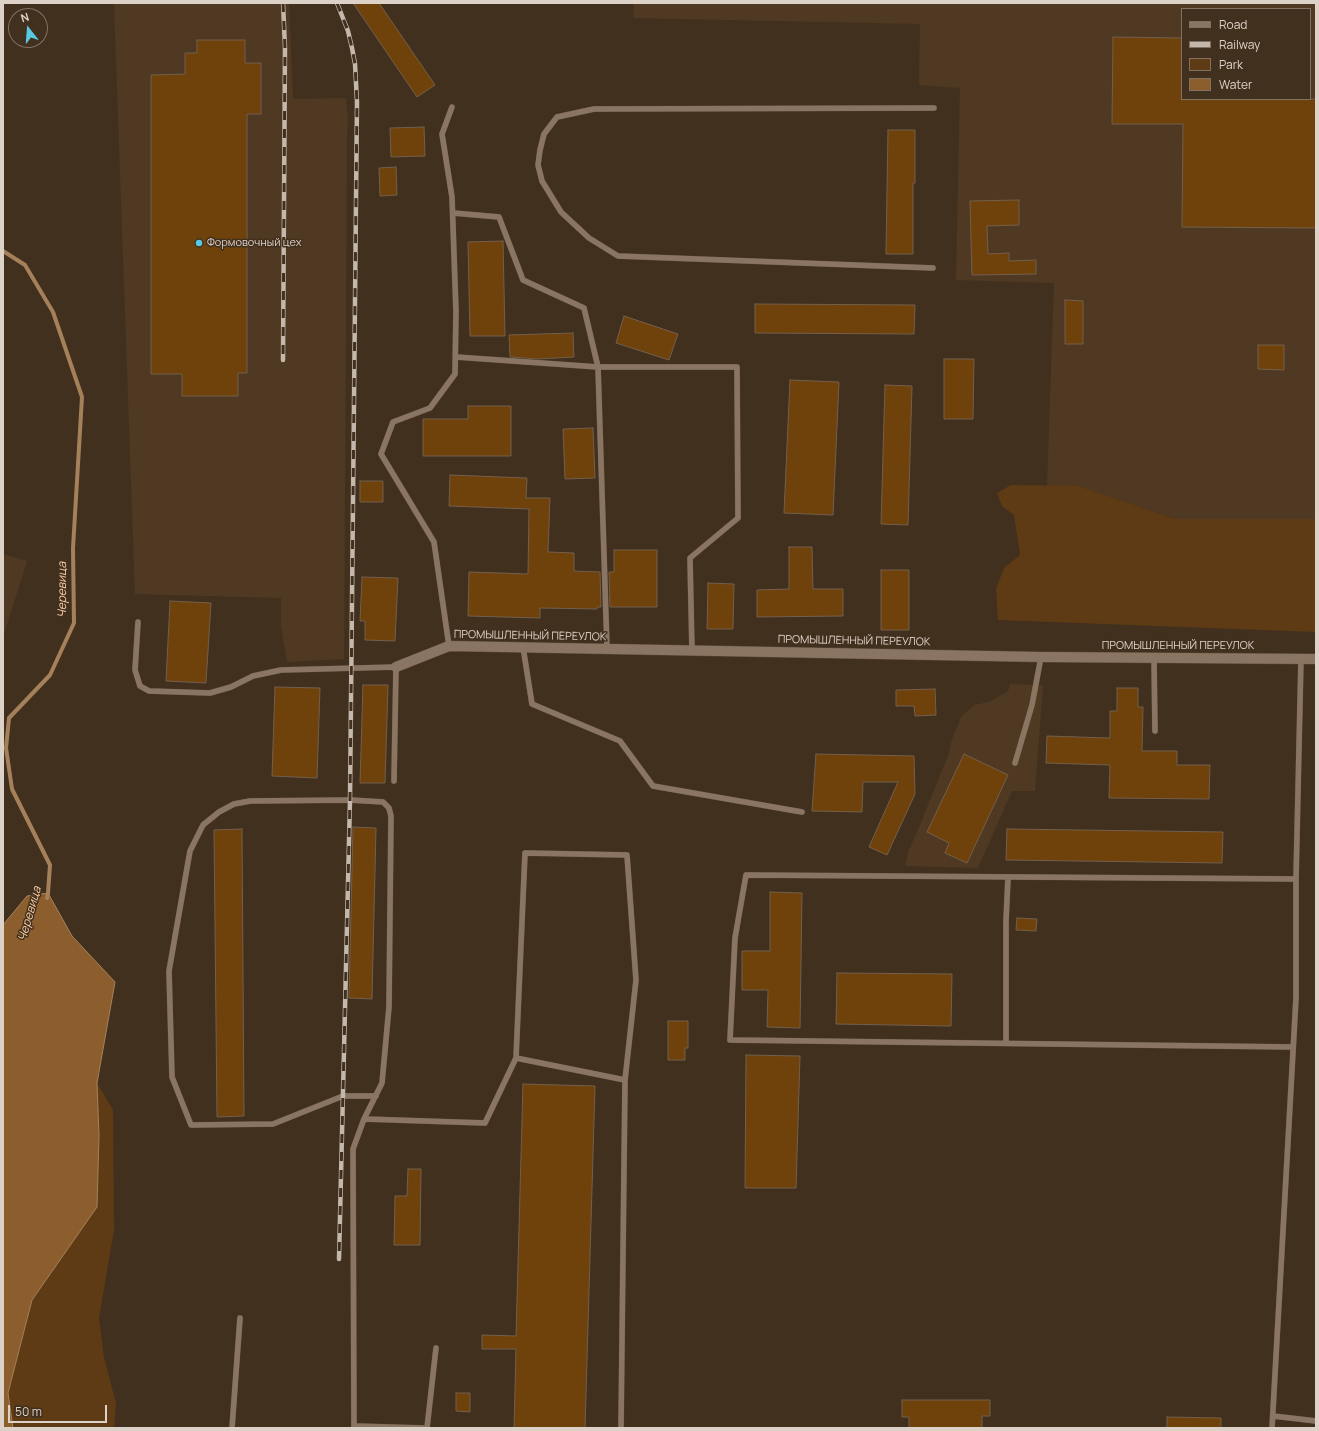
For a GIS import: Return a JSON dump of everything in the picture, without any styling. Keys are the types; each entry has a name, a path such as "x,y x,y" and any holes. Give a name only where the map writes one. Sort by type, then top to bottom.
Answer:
{"street":[{"name":"ПРОМЫШЛЕННЫЙ ПЕРЕУЛОК","path":"396,667 450,646 1041,657 1316,659"}],"lane":[{"path":"450,646 434,542 382,454 393,422 430,408 455,374 456,312 453,213 452,197 442,134 452,107"},
{"path":"933,268 618,256 589,238 561,212 542,181 538,165 544,134 557,117 594,109 934,108"},
{"path":"453,213 499,217 523,280 584,308 598,367 607,649"},
{"path":"456,357 598,367 737,367 738,518 690,558 692,651"},
{"path":"138,622 135,670 140,686 149,691 210,693 232,687 253,676 281,670 396,667 394,781"},
{"path":"523,647 532,704 620,741 653,786 802,812"},
{"path":"1015,763 1032,705 1041,657"},
{"path":"1154,658 1155,731"},
{"path":"1272,1428 1296,998 1296,879 1301,659"},
{"path":"376,1096 343,1096 273,1124 191,1125 172,1077 169,971 190,851 203,826 219,812 234,804 250,802 350,800 383,802 389,808 391,816 389,1007 382,1084 376,1096 364,1119 353,1149 354,1427 423,1428"},
{"path":"364,1119 485,1123 516,1058 525,853 627,855 636,980 625,1080 621,1428"},
{"path":"1293,1047 730,1040 735,938 746,875 1296,879"},
{"path":"1006,1043 1006,921 1008,878"},
{"path":"516,1058 625,1080"},
{"path":"232,1428 240,1318"},
{"path":"427,1428 436,1348"},
{"path":"1273,1416 1316,1421"}],"shaded area":[{"path":"114,3 289,3 293,99 346,98 348,118 344,659 287,662 281,626 281,598 135,594"},
{"path":"634,3 1316,3 1316,519 1175,519 1079,486 1047,486 1054,283 956,280 960,88 919,85 920,24 633,18"},
{"path":"3,554 27,561 3,637"},
{"path":"1010,684 1043,685 1035,791 1012,791 978,868 905,866 908,852 949,753 951,742 961,717 974,705 989,702 1008,691"}],"green space":[{"path":"1011,485 1079,486 1175,519 1316,519 1316,632 998,620 996,589 1004,568 1020,555 1014,515 1002,506 997,493"},
{"path":"97,1083 113,1110 114,1230 99,1318 104,1358 116,1403 114,1428 13,1428 8,1393 32,1300 97,1207 99,1135"}],"water":[{"path":"48,893 72,936 115,982 97,1083 99,1135 97,1207 32,1300 8,1393 13,1428 3,1428 3,925 27,896"}],"building":[{"path":"353,3 379,3 435,85 417,97"},
{"path":"1113,37 1181,38 1181,100 1316,99 1316,228 1182,227 1183,124 1112,124"},
{"name":"Формовочный цех","path":"197,40 245,40 245,63 261,63 261,114 247,114 247,373 238,373 238,396 182,396 182,374 151,374 151,75 185,74 185,53 197,53"},
{"path":"424,127 425,156 391,157 390,128"},
{"path":"888,130 915,130 913,254 886,254"},
{"path":"396,167 397,195 380,196 379,168"},
{"path":"1019,200 1019,225 987,226 988,254 1009,253 1009,261 1036,260 1036,274 972,275 970,201"},
{"path":"503,241 505,336 470,336 468,242"},
{"path":"1065,300 1083,301 1083,344 1065,344"},
{"path":"755,304 915,305 914,334 755,333"},
{"path":"624,316 678,334 669,360 616,343"},
{"path":"573,333 574,357 538,359 510,357 509,335"},
{"path":"1258,345 1284,345 1284,370 1258,369"},
{"path":"944,359 974,359 973,419 944,419"},
{"path":"790,380 839,382 833,515 784,513"},
{"path":"885,385 912,386 908,525 881,524"},
{"path":"468,406 511,406 511,456 423,456 423,419 468,419"},
{"path":"593,428 595,478 565,479 563,429"},
{"path":"450,475 527,478 526,498 550,498 548,552 574,553 574,571 600,572 601,607 597,607 597,609 540,608 540,618 468,616 469,572 528,574 529,509 449,506"},
{"path":"360,481 383,481 383,502 360,502"},
{"path":"789,547 812,547 813,589 843,589 843,616 757,617 757,590 789,589"},
{"path":"614,550 657,550 657,607 610,607 609,572 614,572"},
{"path":"881,570 909,570 909,630 881,630"},
{"path":"362,577 398,578 395,641 365,640 365,621 360,621"},
{"path":"708,583 734,584 733,629 707,629"},
{"path":"170,601 211,603 206,683 166,681"},
{"path":"363,685 388,685 385,783 360,783"},
{"path":"275,687 320,688 317,778 272,776"},
{"path":"1117,688 1138,688 1138,707 1143,707 1142,751 1177,751 1177,765 1210,765 1209,799 1109,798 1110,765 1046,763 1047,736 1110,738 1110,711 1117,711"},
{"path":"935,689 936,715 915,716 914,706 896,706 896,690"},
{"path":"816,754 914,756 915,794 887,855 869,847 898,782 863,782 862,812 812,811"},
{"path":"964,754 1008,775 967,863 945,853 949,843 927,832"},
{"path":"353,827 376,828 372,999 349,998"},
{"path":"242,829 244,1116 217,1117 214,830"},
{"path":"1007,829 1223,832 1222,863 1006,860"},
{"path":"770,892 802,893 800,1028 767,1027 768,990 742,990 742,951 770,951"},
{"path":"1017,918 1037,919 1036,931 1016,930"},
{"path":"837,973 952,974 951,1026 836,1024"},
{"path":"668,1021 688,1021 688,1048 685,1048 685,1060 668,1060"},
{"path":"746,1055 800,1056 796,1188 745,1188"},
{"path":"523,1084 595,1086 585,1428 514,1428 516,1349 482,1349 482,1335 516,1336"},
{"path":"408,1169 421,1169 420,1245 394,1245 395,1196 407,1196"},
{"path":"456,1393 470,1393 470,1412 456,1411"},
{"path":"902,1400 990,1400 990,1416 982,1416 982,1428 909,1428 909,1417 902,1417"},
{"path":"1167,1417 1221,1418 1221,1428 1167,1428"}],"waterway":[{"name":"Черевица","path":"3,251 25,265 53,312 82,397 73,548 74,623 50,675 9,718 6,748 12,789 50,865 47,898"}],"railway":[{"path":"283,3 285,48 283,360"},
{"path":"337,3 348,31 352,48 355,64 357,102 350,800 339,1259"}],"place":[{"name":"Формовочный цех","path":"199,243"}]}
